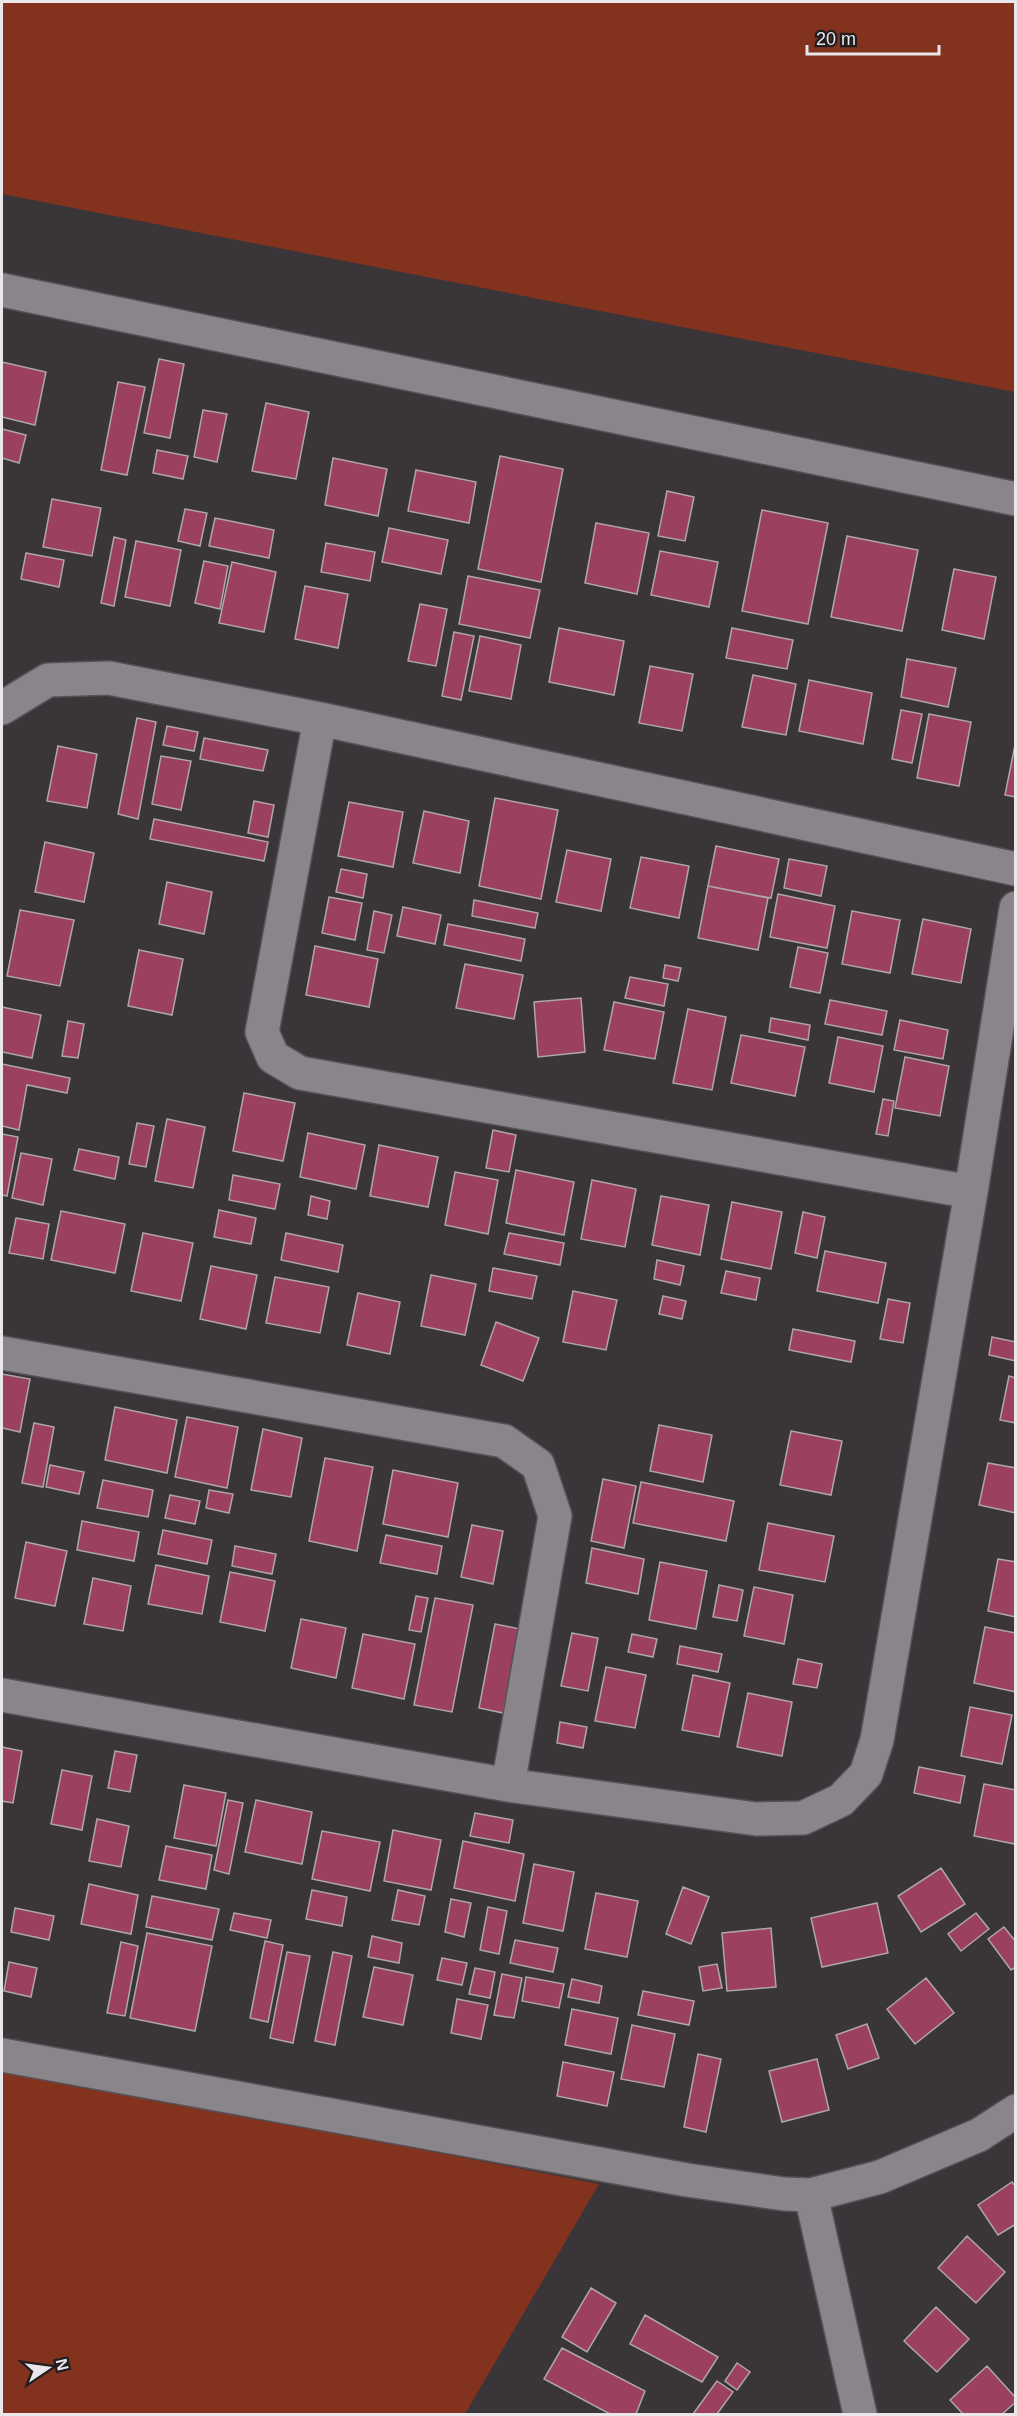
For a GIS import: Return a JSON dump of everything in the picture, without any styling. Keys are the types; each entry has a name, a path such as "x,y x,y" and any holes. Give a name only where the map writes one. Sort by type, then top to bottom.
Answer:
{"street":[{"path":"2,290 1016,499"},
{"path":"2,708 48,680 109,678 320,719 1016,869"},
{"path":"320,719 262,1032 273,1057 300,1073 971,1192"},
{"path":"2,1695 508,1785 768,1819 803,1818 841,1800 866,1774 877,1740 971,1192 1016,908"},
{"path":"2,1353 504,1441 538,1465 555,1516 508,1785"},
{"path":"2,2055 687,2180 784,2194 811,2195 880,2177 979,2134 1016,2111"},
{"path":"811,2195 860,2415"}],"shaded area":[{"path":"2,2 1015,2 1015,392 2,194"},
{"path":"2,2068 599,2184 465,2414 2,2414"}],"building":[{"path":"159,359 184,364 170,438 144,433"},
{"path":"2,362 46,372 35,425 2,417"},
{"path":"118,382 145,387 127,475 101,470"},
{"path":"266,403 309,412 296,479 252,471"},
{"path":"203,410 227,414 217,462 194,457"},
{"path":"2,429 26,435 19,463 2,458"},
{"path":"157,450 188,456 183,479 153,473"},
{"path":"500,456 563,469 541,582 478,569"},
{"path":"333,458 387,469 378,516 325,505"},
{"path":"416,470 476,482 469,523 408,511"},
{"path":"667,491 694,497 685,541 658,536"},
{"path":"52,499 101,508 92,556 43,547"},
{"path":"185,509 207,513 200,546 178,541"},
{"path":"762,510 828,523 808,624 742,611"},
{"path":"215,518 274,530 269,558 209,546"},
{"path":"596,523 649,533 637,594 585,583"},
{"path":"389,528 448,540 441,574 382,562"},
{"path":"847,536 918,550 902,631 831,617"},
{"path":"114,537 126,540 114,606 101,603"},
{"path":"136,541 181,550 170,606 125,597"},
{"path":"326,543 375,552 370,581 321,572"},
{"path":"660,551 718,562 709,607 651,595"},
{"path":"26,553 64,560 59,587 21,579"},
{"path":"204,561 228,566 220,609 195,603"},
{"path":"232,562 276,572 264,632 219,623"},
{"path":"954,569 996,577 984,639 942,630"},
{"path":"468,576 540,590 530,638 459,624"},
{"path":"305,586 348,594 338,648 295,639"},
{"path":"420,604 447,609 436,666 408,661"},
{"path":"559,628 624,641 614,695 549,682"},
{"path":"732,628 793,640 787,669 726,658"},
{"path":"454,632 474,636 461,700 442,696"},
{"path":"480,636 521,645 511,699 469,691"},
{"path":"907,659 956,668 948,707 901,697"},
{"path":"650,666 693,674 682,731 639,723"},
{"path":"753,675 796,684 786,735 742,727"},
{"path":"809,680 872,693 863,744 799,731"},
{"path":"901,710 922,714 912,763 892,759"},
{"path":"929,714 971,722 959,786 917,778"},
{"path":"137,718 156,722 138,819 118,814"},
{"path":"167,726 198,732 194,751 163,745"},
{"path":"204,738 268,750 263,771 200,759"},
{"path":"1016,740 1016,797 1005,795"},
{"path":"58,746 97,754 87,808 47,801"},
{"path":"161,756 191,761 181,810 152,804"},
{"path":"495,798 558,810 541,899 479,886"},
{"path":"254,801 274,805 268,837 248,833"},
{"path":"349,802 403,812 393,867 338,856"},
{"path":"424,811 469,821 460,873 413,863"},
{"path":"154,819 268,842 264,861 150,839"},
{"path":"45,842 94,853 84,902 35,892"},
{"path":"716,846 779,859 771,898 708,886"},
{"path":"567,850 611,859 601,911 556,902"},
{"path":"641,857 689,866 679,918 630,908"},
{"path":"789,859 827,866 821,896 784,888"},
{"path":"341,869 367,874 363,898 336,892"},
{"path":"167,882 212,892 204,934 159,924"},
{"path":"708,886 768,898 758,950 698,938"},
{"path":"778,894 835,906 827,948 770,937"},
{"path":"329,897 362,903 355,940 322,933"},
{"path":"474,900 538,913 535,928 472,916"},
{"path":"403,907 441,915 435,944 397,936"},
{"path":"20,910 74,920 60,986 7,976"},
{"path":"374,911 392,915 384,953 367,950"},
{"path":"852,911 900,920 890,973 842,964"},
{"path":"923,919 971,929 961,983 912,974"},
{"path":"448,924 525,939 521,961 444,945"},
{"path":"315,946 378,959 369,1007 306,995"},
{"path":"798,947 828,953 820,993 790,987"},
{"path":"139,950 183,959 172,1015 128,1006"},
{"path":"465,964 523,975 514,1019 456,1008"},
{"path":"665,965 681,968 678,981 663,978"},
{"path":"630,977 668,984 664,1006 625,998"},
{"path":"581,998 585,1052 538,1057 534,1002"},
{"path":"830,1000 887,1011 882,1035 825,1024"},
{"path":"614,1002 664,1012 655,1059 604,1050"},
{"path":"2,1007 41,1015 32,1058 2,1052"},
{"path":"688,1009 726,1017 712,1090 673,1083"},
{"path":"771,1018 810,1025 808,1040 769,1032"},
{"path":"900,1020 948,1030 943,1059 894,1050"},
{"path":"68,1021 84,1024 78,1058 62,1056"},
{"path":"741,1035 805,1047 795,1096 731,1083"},
{"path":"838,1037 883,1046 874,1092 829,1083"},
{"path":"905,1057 949,1066 940,1116 895,1108"},
{"path":"2,1064 70,1078 67,1093 27,1085 19,1130 2,1126"},
{"path":"244,1093 295,1103 283,1161 233,1151"},
{"path":"883,1099 894,1101 888,1136 876,1134"},
{"path":"167,1119 205,1127 193,1188 155,1181"},
{"path":"137,1123 154,1126 146,1167 129,1164"},
{"path":"493,1130 516,1135 509,1172 486,1168"},
{"path":"308,1133 365,1145 356,1189 300,1177"},
{"path":"2,1134 18,1137 7,1196 2,1195"},
{"path":"379,1145 438,1157 428,1207 370,1196"},
{"path":"79,1149 119,1157 115,1179 74,1170"},
{"path":"21,1153 52,1159 43,1205 12,1198"},
{"path":"516,1170 574,1182 564,1235 506,1223"},
{"path":"455,1172 498,1180 488,1234 445,1225"},
{"path":"233,1175 280,1184 275,1209 229,1200"},
{"path":"592,1180 636,1189 625,1247 581,1239"},
{"path":"311,1196 330,1201 327,1219 308,1215"},
{"path":"661,1196 709,1205 700,1255 652,1245"},
{"path":"732,1202 782,1212 771,1269 721,1259"},
{"path":"219,1210 256,1218 251,1244 214,1237"},
{"path":"61,1211 125,1224 115,1273 51,1260"},
{"path":"803,1212 825,1217 817,1258 795,1253"},
{"path":"16,1218 49,1224 43,1259 9,1253"},
{"path":"143,1233 193,1243 181,1301 131,1291"},
{"path":"286,1233 343,1245 338,1272 281,1260"},
{"path":"509,1233 564,1243 560,1265 504,1254"},
{"path":"825,1251 886,1263 878,1303 817,1291"},
{"path":"657,1260 684,1266 680,1285 654,1279"},
{"path":"211,1266 257,1275 246,1329 200,1319"},
{"path":"493,1268 537,1276 532,1299 489,1291"},
{"path":"726,1271 760,1278 756,1300 721,1293"},
{"path":"431,1275 476,1284 465,1335 421,1326"},
{"path":"275,1277 329,1287 320,1333 266,1323"},
{"path":"573,1291 617,1300 606,1350 563,1342"},
{"path":"358,1293 400,1302 390,1354 347,1345"},
{"path":"663,1296 686,1301 682,1319 659,1314"},
{"path":"888,1299 910,1303 903,1343 880,1339"},
{"path":"496,1322 539,1338 523,1381 481,1365"},
{"path":"793,1329 855,1341 851,1362 789,1350"},
{"path":"992,1337 1016,1342 1016,1361 989,1355"},
{"path":"2,1374 30,1379 20,1432 2,1428"},
{"path":"1009,1376 1016,1378 1016,1423 1000,1420"},
{"path":"115,1407 177,1420 167,1473 105,1460"},
{"path":"187,1417 238,1427 227,1488 175,1477"},
{"path":"34,1423 54,1427 43,1487 22,1483"},
{"path":"659,1425 712,1435 703,1482 650,1471"},
{"path":"263,1429 302,1438 291,1497 251,1490"},
{"path":"791,1431 842,1441 831,1495 780,1485"},
{"path":"325,1458 373,1467 357,1551 309,1541"},
{"path":"988,1463 1016,1468 1016,1513 979,1505"},
{"path":"50,1465 84,1472 79,1494 46,1487"},
{"path":"393,1470 458,1483 448,1537 383,1524"},
{"path":"603,1479 636,1486 624,1548 591,1541"},
{"path":"103,1480 153,1490 148,1517 97,1508"},
{"path":"641,1482 734,1501 726,1541 633,1523"},
{"path":"209,1490 233,1494 229,1513 206,1508"},
{"path":"170,1495 200,1501 195,1524 165,1518"},
{"path":"82,1521 139,1532 134,1561 77,1550"},
{"path":"768,1523 834,1536 825,1582 759,1570"},
{"path":"472,1525 503,1531 493,1584 461,1577"},
{"path":"163,1530 212,1540 207,1564 158,1554"},
{"path":"386,1535 442,1546 437,1574 380,1563"},
{"path":"26,1542 67,1551 55,1606 15,1598"},
{"path":"235,1546 276,1554 272,1574 232,1566"},
{"path":"592,1548 644,1559 638,1594 586,1583"},
{"path":"998,1559 1016,1562 1016,1617 988,1611"},
{"path":"660,1562 707,1571 696,1629 649,1620"},
{"path":"156,1565 209,1576 202,1614 148,1604"},
{"path":"230,1572 275,1581 265,1631 220,1622"},
{"path":"93,1578 131,1586 123,1631 84,1624"},
{"path":"719,1585 743,1590 737,1621 713,1617"},
{"path":"754,1587 793,1595 784,1644 744,1636"},
{"path":"416,1596 428,1598 421,1632 409,1630"},
{"path":"435,1598 473,1605 452,1712 414,1705"},
{"path":"301,1619 346,1628 336,1678 291,1668"},
{"path":"495,1624 520,1629 503,1713 479,1708"},
{"path":"985,1627 1016,1633 1016,1692 974,1683"},
{"path":"572,1633 598,1638 588,1691 561,1686"},
{"path":"363,1634 415,1644 404,1699 352,1688"},
{"path":"632,1634 657,1639 653,1657 628,1652"},
{"path":"680,1646 722,1654 718,1672 677,1664"},
{"path":"798,1659 822,1664 817,1688 793,1684"},
{"path":"606,1667 646,1675 635,1728 595,1721"},
{"path":"693,1675 730,1683 719,1737 682,1730"},
{"path":"748,1693 792,1702 782,1756 737,1747"},
{"path":"970,1707 1012,1715 1002,1764 961,1756"},
{"path":"560,1722 587,1727 583,1748 557,1743"},
{"path":"2,1747 22,1751 13,1803 2,1801"},
{"path":"115,1751 137,1755 130,1792 108,1788"},
{"path":"919,1767 965,1776 960,1803 914,1793"},
{"path":"62,1770 92,1776 82,1830 51,1824"},
{"path":"984,1784 1016,1790 1015,1844 974,1836"},
{"path":"184,1785 226,1793 216,1846 174,1838"},
{"path":"228,1800 243,1803 229,1874 214,1870"},
{"path":"256,1800 312,1812 302,1864 245,1852"},
{"path":"475,1813 513,1820 509,1843 470,1836"},
{"path":"97,1819 129,1826 121,1867 89,1861"},
{"path":"393,1830 441,1840 431,1890 384,1881"},
{"path":"322,1831 380,1842 370,1891 312,1879"},
{"path":"463,1841 524,1854 515,1901 454,1888"},
{"path":"166,1846 212,1855 206,1889 159,1880"},
{"path":"534,1864 574,1872 563,1931 523,1923"},
{"path":"941,1868 965,1904 921,1932 898,1896"},
{"path":"89,1884 138,1895 131,1934 81,1924"},
{"path":"683,1887 709,1897 691,1944 666,1934"},
{"path":"312,1890 347,1897 342,1926 306,1919"},
{"path":"398,1890 425,1896 419,1925 392,1920"},
{"path":"596,1893 638,1901 627,1957 585,1949"},
{"path":"152,1896 219,1909 212,1940 146,1927"},
{"path":"451,1899 471,1903 464,1937 445,1932"},
{"path":"877,1903 888,1953 822,1967 811,1918"},
{"path":"488,1907 507,1911 499,1954 480,1950"},
{"path":"15,1908 54,1916 49,1940 11,1932"},
{"path":"234,1913 271,1920 267,1938 230,1930"},
{"path":"976,1913 989,1929 961,1951 948,1934"},
{"path":"1004,1927 1016,1942 1016,1967 1011,1970 988,1939"},
{"path":"771,1928 776,1987 727,1991 722,1933"},
{"path":"147,1933 212,1946 195,2031 130,2018"},
{"path":"372,1936 402,1943 399,1963 368,1957"},
{"path":"515,1940 558,1948 553,1972 510,1963"},
{"path":"265,1941 283,1945 268,2022 250,2018"},
{"path":"121,1942 138,1946 125,2016 107,2013"},
{"path":"287,1952 310,1956 293,2043 270,2038"},
{"path":"333,1952 352,1956 335,2045 315,2041"},
{"path":"442,1958 467,1963 462,1985 437,1980"},
{"path":"9,1962 37,1968 31,1997 4,1991"},
{"path":"717,1964 722,1988 703,1991 699,1967"},
{"path":"374,1967 413,1975 403,2025 363,2017"},
{"path":"475,1968 495,1972 490,1998 469,1994"},
{"path":"502,1974 522,1978 514,2018 494,2015"},
{"path":"526,1977 564,1984 559,2008 522,2001"},
{"path":"926,1978 954,2013 915,2044 887,2009"},
{"path":"572,1979 602,1986 599,2003 568,1997"},
{"path":"643,1991 694,2001 689,2025 638,2015"},
{"path":"457,1999 488,2005 481,2039 451,2033"},
{"path":"572,2009 618,2018 611,2054 565,2045"},
{"path":"867,2024 879,2058 848,2069 836,2035"},
{"path":"632,2025 675,2034 664,2087 621,2079"},
{"path":"698,2054 721,2059 706,2132 684,2127"},
{"path":"817,2059 829,2110 782,2122 769,2071"},
{"path":"563,2062 614,2072 607,2106 557,2096"},
{"path":"1012,2182 1016,2187 1016,2224 998,2235 978,2205"},
{"path":"967,2236 1005,2272 976,2303 938,2268"},
{"path":"591,2288 616,2303 587,2352 562,2337"},
{"path":"936,2307 969,2339 937,2372 904,2341"},
{"path":"645,2315 718,2357 702,2382 630,2344"},
{"path":"562,2348 645,2391 636,2414 610,2414 544,2379"},
{"path":"737,2363 750,2372 737,2390 725,2381"},
{"path":"987,2366 1016,2398 1016,2402 1002,2414 963,2414 950,2400"},
{"path":"717,2381 733,2392 717,2414 693,2414"}]}
